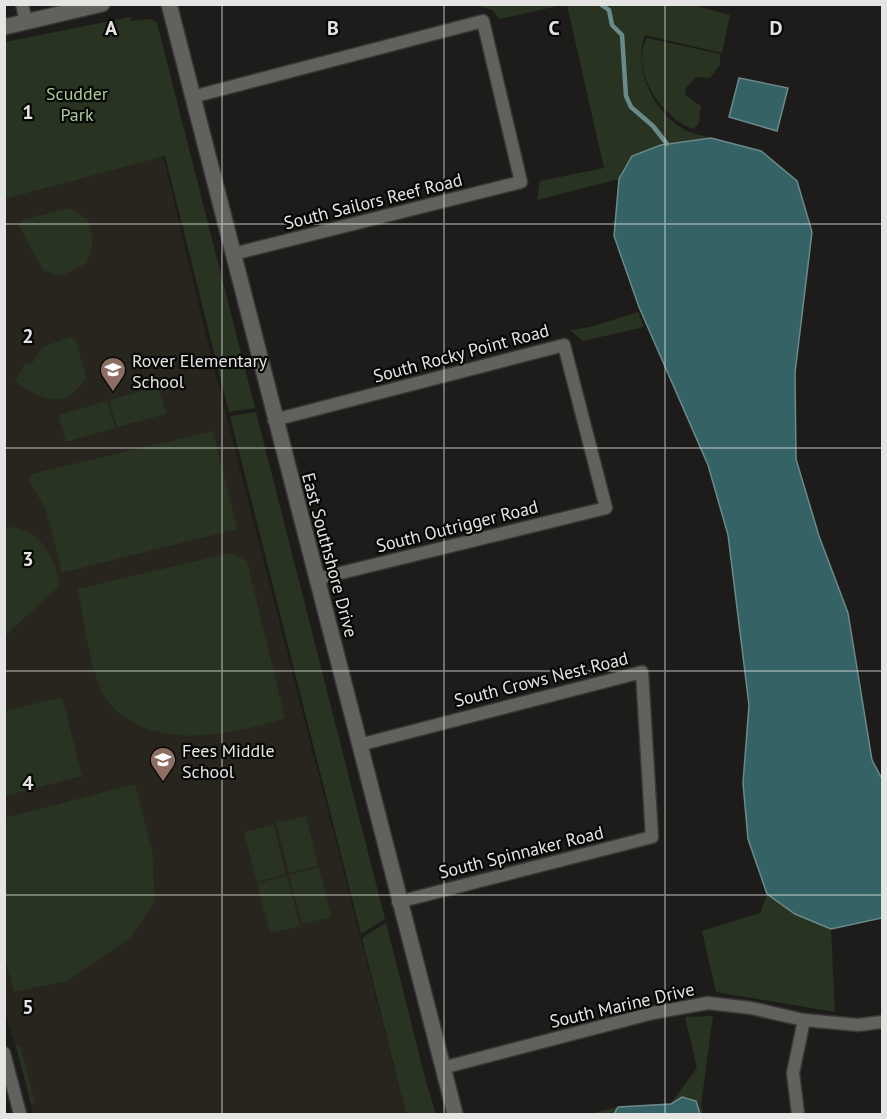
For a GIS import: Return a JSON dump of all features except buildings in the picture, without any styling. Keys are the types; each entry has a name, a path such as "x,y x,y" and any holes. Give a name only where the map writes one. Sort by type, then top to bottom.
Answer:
{"street":[{"path":"22,4 26,21"},
{"path":"4,27 102,4"},
{"name":"East Southshore Drive","path":"169,4 398,902 455,1114"},
{"name":"South Sailors Reef Road","path":"192,97 483,21 521,182 233,254"},
{"name":"South Rocky Point Road","path":"274,420 564,345 606,508"},
{"name":"South Outrigger Road","path":"316,579 606,508"},
{"name":"South Crows Nest Road","path":"359,745 642,672 652,837"},
{"name":"South Spinnaker Road","path":"398,902 652,837"},
{"name":"South Marine Drive","path":"442,1068 653,1013 708,1003 751,1008 804,1020 858,1025 882,1022"},
{"path":"798,1114 794,1073 804,1020"},
{"path":"4,1053 20,1114"}],"shaded area":[{"name":"Fees Middle School","path":"163,156 214,368 406,1114 33,1114 22,1066 5,1013 5,199"}],"green space":[{"path":"474,5 562,5 500,19 492,10"},
{"path":"567,5 693,5 730,15 722,53 645,35 642,47 643,73 653,98 661,110 683,129 711,138 661,145 632,156 619,179 537,200 540,181 604,168"},
{"name":"Scudder Park","path":"130,17 131,21 151,19 157,23 255,408 229,412 165,156 5,199 5,42"},
{"path":"647,38 720,54 720,65 710,78 696,77 686,88 685,95 701,106 699,123 694,129 682,124 671,115 652,92 642,64"},
{"path":"70,208 88,219 93,241 87,263 61,276 43,270 19,226 22,220"},
{"path":"638,312 644,327 583,341 570,330 590,327"},
{"path":"71,337 76,341 86,377 70,395 62,399 44,398 15,382 26,362 31,365 42,347"},
{"path":"158,387 166,414 117,427 109,400"},
{"path":"107,401 115,428 66,442 59,415"},
{"path":"256,412 385,919 361,934 230,416"},
{"path":"213,431 237,529 62,573 46,510 29,481 31,474"},
{"path":"5,527 27,531 43,544 53,563 60,585 5,636"},
{"path":"230,553 247,561 285,718 240,730 190,736 143,727 123,716 106,699 96,677 78,589"},
{"path":"62,697 82,776 5,796 5,711"},
{"path":"135,784 152,850 155,902 130,938 67,981 14,992 5,958 5,818"},
{"path":"306,816 318,866 289,873 276,823"},
{"path":"274,825 286,874 257,882 244,832"},
{"path":"319,867 331,917 302,924 289,875"},
{"path":"287,876 300,926 270,933 257,883"},
{"path":"767,894 795,914 831,929 835,1012 716,992 702,931 760,913"},
{"path":"386,923 436,1114 406,1114 362,938"},
{"path":"713,1016 701,1105 703,1114 589,1114 618,1107 671,1103 697,1068 685,1017"},
{"path":"20,1045 35,1103 31,1104 16,1046"}],"water":[{"path":"739,78 788,88 777,131 729,117"},
{"path":"711,138 761,151 797,181 812,232 795,373 796,459 819,536 848,613 872,760 882,779 882,918 831,929 795,914 767,894 748,839 743,783 749,705 728,535 708,465 639,307 614,236 619,179 632,156 661,145"},
{"path":"682,1097 696,1101 700,1114 614,1114 618,1107 671,1104"}],"waterway":[{"path":"600,4 609,10 612,25 622,35 626,96 631,107 653,126 667,144"}],"place":[{"name":"Rover Elementary School","path":"113,393"},
{"name":"Fees Middle School","path":"163,783"}]}
